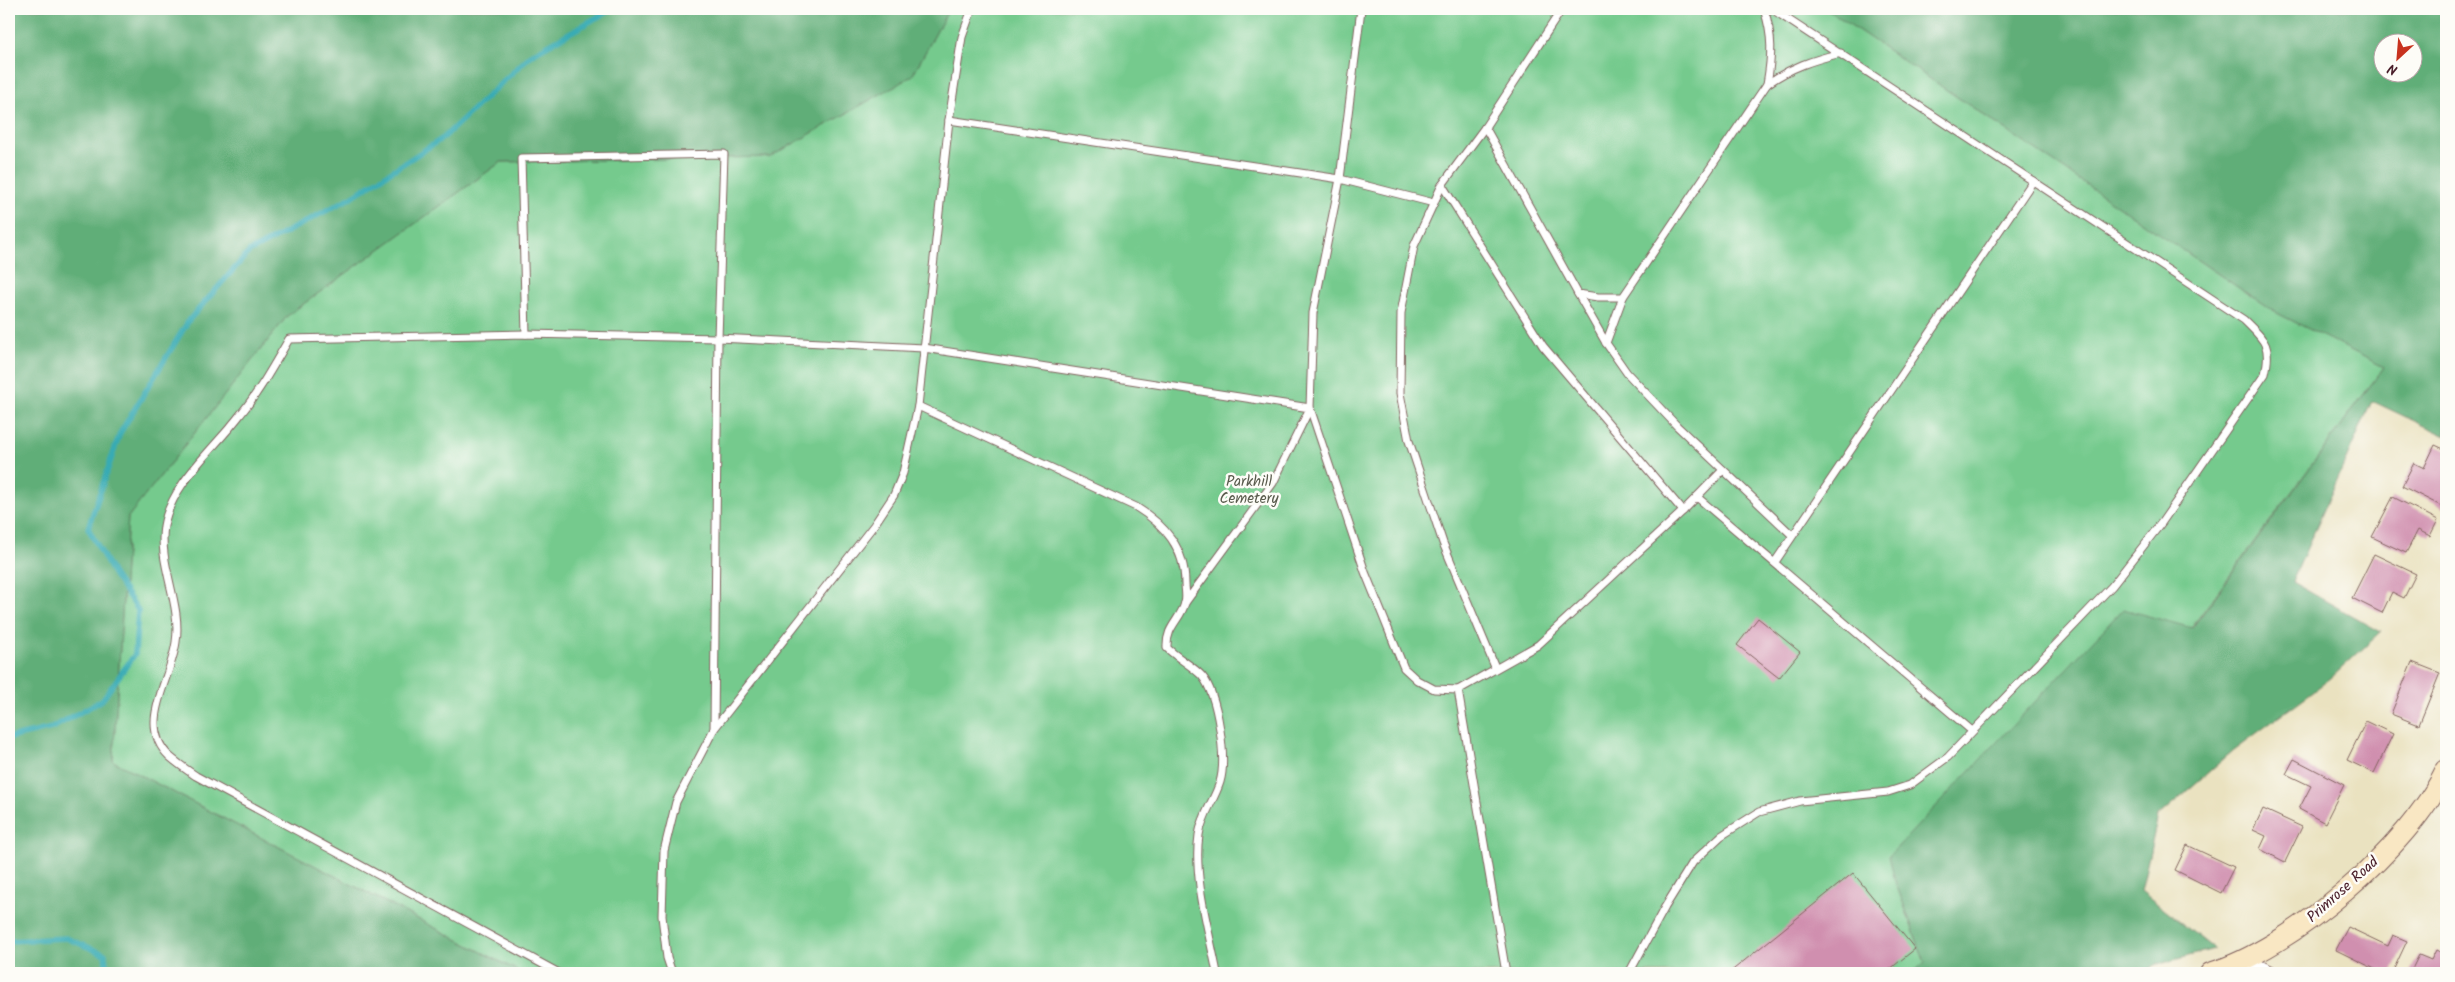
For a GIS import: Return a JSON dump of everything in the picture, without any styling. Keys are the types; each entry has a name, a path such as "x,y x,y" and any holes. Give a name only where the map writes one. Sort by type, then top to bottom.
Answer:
{"street":[{"name":"Primrose Road","path":"2210,973 2245,960 2303,925 2336,900 2384,853 2418,814 2446,770"},
{"path":"2245,960 2270,973"}],"lane":[{"path":"672,973 667,958 662,916 664,852 676,802 714,729 874,525 894,495 904,473 918,406 949,120 962,37 972,9"},
{"path":"1361,9 1340,178 1313,313 1310,408 1365,572 1404,668 1417,680 1434,689 1458,690 1495,667 1522,655 1538,645 1683,511 1724,470"},
{"path":"1495,667 1443,543 1409,441 1400,393 1401,313 1414,246 1442,185 1485,127 1562,9"},
{"path":"1764,9 1771,31 1772,57 1767,84"},
{"path":"1629,973 1643,952 1665,907 1693,862 1721,836 1759,812 1800,800 1888,792 1910,785 1948,757 2112,586 2162,522 2259,382 2264,374 2269,355 2262,337 2244,320 1772,9"},
{"path":"1606,343 1623,297 1767,84 1786,70 1806,61 1841,53"},
{"path":"949,120 1340,178 1434,203"},
{"path":"1485,127 1606,343 1627,373 1677,426 1792,535"},
{"path":"526,334 521,158 724,154 718,338 714,729"},
{"path":"1775,562 2033,181"},
{"path":"1442,185 1543,346 1683,511"},
{"path":"1578,294 1598,297 1623,297"},
{"path":"559,973 196,776 168,755 158,740 153,724 156,704 174,656 178,630 163,546 164,525 184,479 242,414 289,338 526,334 718,338 924,348 1310,408"},
{"path":"918,406 1136,507 1154,518 1170,534 1185,568 1185,603"},
{"path":"1217,973 1199,866 1199,836 1203,815 1220,784 1224,768 1212,692 1202,676 1167,648 1166,637 1185,603 1273,483 1296,441 1310,408"},
{"path":"1697,497 1972,731"},
{"path":"1458,690 1506,973"}],"green space":[{"path":"9,9 949,9 912,76 770,157 501,162 288,315 128,517 113,761 522,973 9,973"},
{"name":"Parkhill Cemetery","path":"949,9 1827,9 2273,311 2384,367 2191,628 1895,881 1925,963 1912,973 522,973 113,761 128,517 288,315 501,162 770,157 912,76"},
{"path":"1827,9 2446,9 2446,436 2372,401 2292,582 2381,632 2331,678 2234,750 2158,816 2141,891 2214,949 2156,965 2142,973 1912,973 1925,962 1895,881 1889,856 2123,609 2192,628 2384,367 2273,311"}],"building":[{"path":"2435,445 2446,450 2445,508 2402,486 2414,463 2424,468"},
{"path":"2393,497 2438,520 2430,536 2418,530 2406,553 2372,537"},
{"path":"2374,554 2416,574 2404,598 2392,592 2382,613 2352,598"},
{"path":"1758,618 1800,652 1779,678 1737,645"},
{"path":"2412,662 2440,673 2419,725 2391,714"},
{"path":"2366,721 2393,734 2374,773 2347,760"},
{"path":"2294,759 2344,785 2325,823 2299,809 2311,786 2286,774"},
{"path":"2263,809 2302,827 2285,862 2260,849 2266,836 2253,830"},
{"path":"2187,845 2234,867 2221,893 2175,870"},
{"path":"1853,873 1915,949 1885,973 1729,973"},
{"path":"2348,927 2388,946 2393,935 2407,941 2392,973 2383,973 2336,950"},
{"path":"2436,950 2446,955 2446,973 2410,973 2419,955 2431,960"}],"waterway":[{"path":"9,738 52,728 102,700 135,654 138,610 113,574 88,528 120,433 189,320 249,252 350,198 443,138 532,54 612,9"},
{"path":"9,941 66,938 105,954 107,973"}]}
